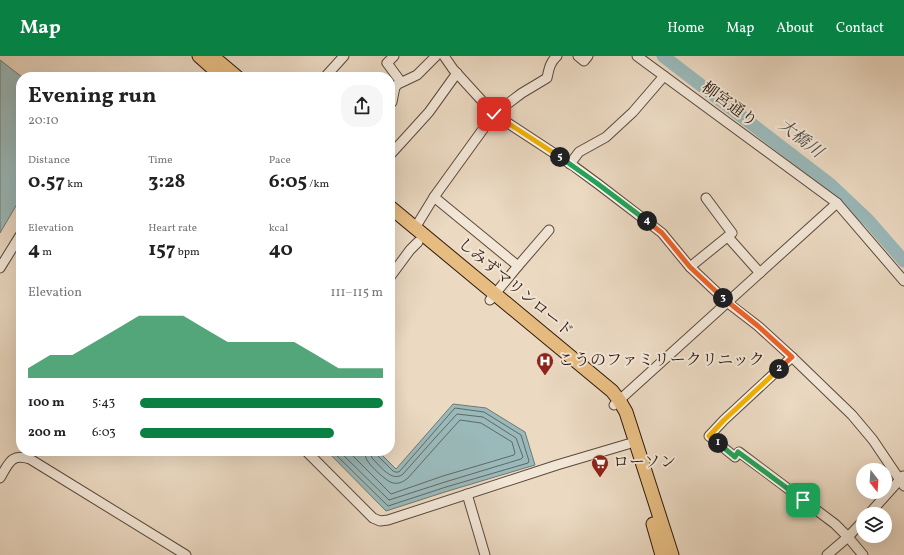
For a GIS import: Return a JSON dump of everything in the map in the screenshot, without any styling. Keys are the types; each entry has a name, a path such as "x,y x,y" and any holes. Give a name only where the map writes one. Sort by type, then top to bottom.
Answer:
{"highway":[{"path":"199,56 217,72"},
{"path":"212,56 231,72"},
{"name":"しみずマリンロード","path":"395,211 606,397 617,403 626,412 672,555"},
{"name":"しみずマリンロード","path":"395,222 418,242 493,297"},
{"name":"しみずマリンロード","path":"617,403 662,555"}],"street":[{"path":"330,72 344,56"},
{"path":"394,56 387,63 394,72"},
{"path":"395,86 417,75 436,56"},
{"path":"444,56 457,73 494,114 570,164 662,233 690,267 728,303 758,326 792,357 852,415 873,440 903,481 876,507"},
{"path":"415,228 434,197 494,114 522,93 547,78 552,60 557,56"},
{"path":"578,56 584,61 588,56"},
{"name":"柳宮通り","path":"637,56 837,203 904,281"},
{"path":"395,149 429,112 457,73"},
{"path":"395,74 401,82"},
{"path":"570,164 579,152 606,137 633,112 664,76"},
{"path":"434,197 518,266"},
{"path":"690,267 732,233 706,198"},
{"path":"617,403 837,203"},
{"path":"493,297 549,230"},
{"path":"728,237 760,273"},
{"path":"0,268 16,242"},
{"path":"395,270 418,242"},
{"path":"792,357 724,420 709,436 735,457 738,452 835,524 863,555"},
{"path":"311,456 373,518 380,522 557,464 628,444"},
{"path":"0,478 9,462 15,458 22,457 30,459 186,555"},
{"path":"467,494 485,555"},
{"path":"827,555 856,528"}],"water":[{"path":"0,60 16,72 16,206 0,233"},
{"path":"453,404 486,408 525,432 535,465 386,511 332,456 383,456 396,469"}],"waterway":[{"name":"大橋川","path":"663,56 831,185 869,221 904,261"}],"place":[{"name":"こうのファミリークリニック","path":"545,376"},
{"name":"ローソン","path":"600,478"}],"route":[{"path":"494,114 575,167 662,233 690,267 728,303 758,326 792,357 724,420 709,436 735,457 738,452 803,500"}]}
